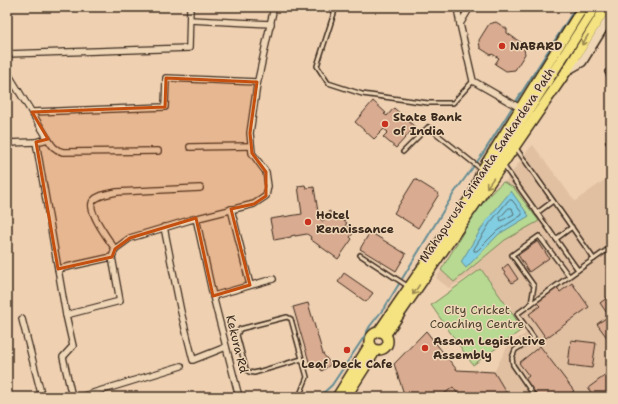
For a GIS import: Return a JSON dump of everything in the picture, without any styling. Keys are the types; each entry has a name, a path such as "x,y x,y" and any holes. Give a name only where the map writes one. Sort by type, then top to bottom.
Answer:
{"main road":[{"name":"Mahapurush Srimanta Sankardeva Path","path":"382,333 406,285 477,188 479,168 583,7"},
{"path":"477,188 512,144 595,7"},
{"name":"Mahapurush Srimanta Sankardeva Path","path":"382,333 503,164 512,144 566,72 606,7"},
{"path":"566,72 582,62 611,16"},
{"path":"346,397 373,347 371,336 373,334 382,333 388,339 388,345 384,350 373,347"},
{"path":"337,397 373,347"}],"street":[{"path":"7,54 189,48 190,7"},
{"path":"66,315 120,301 112,257 115,249 130,238 196,218 254,204 266,196 268,186 266,172 252,153 250,133 257,82 274,7"},
{"path":"456,7 473,81 519,107"},
{"path":"460,24 470,7"},
{"path":"190,20 271,24"},
{"path":"7,72 53,147 57,151 158,151"},
{"path":"32,112 165,108 166,78 257,82"},
{"path":"7,143 36,142 48,139"},
{"path":"36,142 66,315 73,346 63,357 72,397"},
{"path":"190,147 251,146"},
{"path":"115,249 93,213 91,206 94,200 105,194 117,192 200,188"},
{"path":"231,210 250,285"},
{"name":"Kekura Rd","path":"196,218 213,296 239,397"},
{"path":"164,227 181,312 193,360 226,347"},
{"path":"58,269 112,257"},
{"path":"213,296 273,279"},
{"path":"22,319 42,397"},
{"path":"80,397 181,366"}],"lane":[{"path":"336,7 316,66 328,83 362,94 428,103 453,103 473,81"},
{"path":"611,70 607,72 611,78"},
{"path":"402,152 428,127 479,168"},
{"path":"611,140 608,142 611,146"},
{"path":"512,144 594,259"},
{"path":"503,164 578,270"},
{"path":"537,213 554,201"},
{"path":"556,239 572,227"},
{"path":"531,304 534,286 512,255 538,236 569,276"},
{"path":"535,397 513,365 512,358 515,350 534,338 517,314 611,247"},
{"path":"360,255 406,285"},
{"path":"299,397 307,378 302,359 290,317 240,329 238,332 237,335 246,369 249,372 254,373 302,359"}],"highlighted area":[{"path":"166,78 257,82 250,133 252,153 266,172 266,196 254,204 231,209 250,285 213,296 196,218 130,238 115,249 112,257 58,269 36,142 48,139 32,112 165,107"}],"shaded area":[{"path":"533,145 575,201 606,179 611,186 611,397 509,397 494,372 508,345 526,333 481,269 449,288 436,278"}],"green space":[{"path":"503,182 514,188 539,221 505,240 454,282 441,270 477,211"},
{"name":"City Cricket Coaching Centre","path":"481,269 523,329 473,365 431,305"}],"water":[{"path":"511,191 529,216 499,234 466,268 461,262 486,221"}],"building":[{"name":"NABARD","path":"496,22 507,29 507,33 523,44 525,54 515,70 506,71 495,64 499,58 480,48 479,40 489,24"},
{"name":"State Bank of India","path":"373,101 386,113 384,114 387,116 394,108 415,127 396,148 383,137 388,132 384,129 374,139 355,122"},
{"path":"415,179 439,194 418,228 394,213"},
{"name":"Hotel Renaissance","path":"305,185 306,188 314,187 319,218 323,221 329,211 347,223 342,230 344,232 348,226 355,231 350,237 352,239 338,259 310,239 311,237 307,234 274,240 270,219 302,214 298,186"},
{"path":"370,232 406,254 396,271 360,249"},
{"path":"538,241 549,258 529,272 518,255"},
{"path":"508,264 518,279 512,283 502,269"},
{"path":"344,273 373,293 366,302 338,282"},
{"path":"572,283 589,307 546,338 529,314 540,306 536,302 557,287 560,292"},
{"path":"611,295 611,343 597,324 609,316 600,303"},
{"path":"308,303 323,354 331,364 322,371 316,363 310,365 293,307"},
{"name":"Assam Legislative Assembly","path":"426,331 457,370 494,372 509,397 405,397 394,364"},
{"path":"571,340 596,343 592,368 568,365"},
{"path":"540,346 574,391 566,397 547,397 545,395 538,397 524,380 529,376 519,363"},
{"path":"611,371 611,397 594,397 588,388"},
{"path":"453,387 460,397 446,397 444,394"}],"waterway":[{"path":"319,397 332,385 370,326 385,307 454,193 482,155 576,7"}],"place":[{"name":"NABARD","path":"502,46"},
{"name":"State Bank of India","path":"385,124"},
{"name":"Hotel Renaissance","path":"308,222"},
{"name":"Assam Legislative Assembly","path":"425,348"},
{"name":"Leaf Deck Cafe","path":"347,350"}]}
